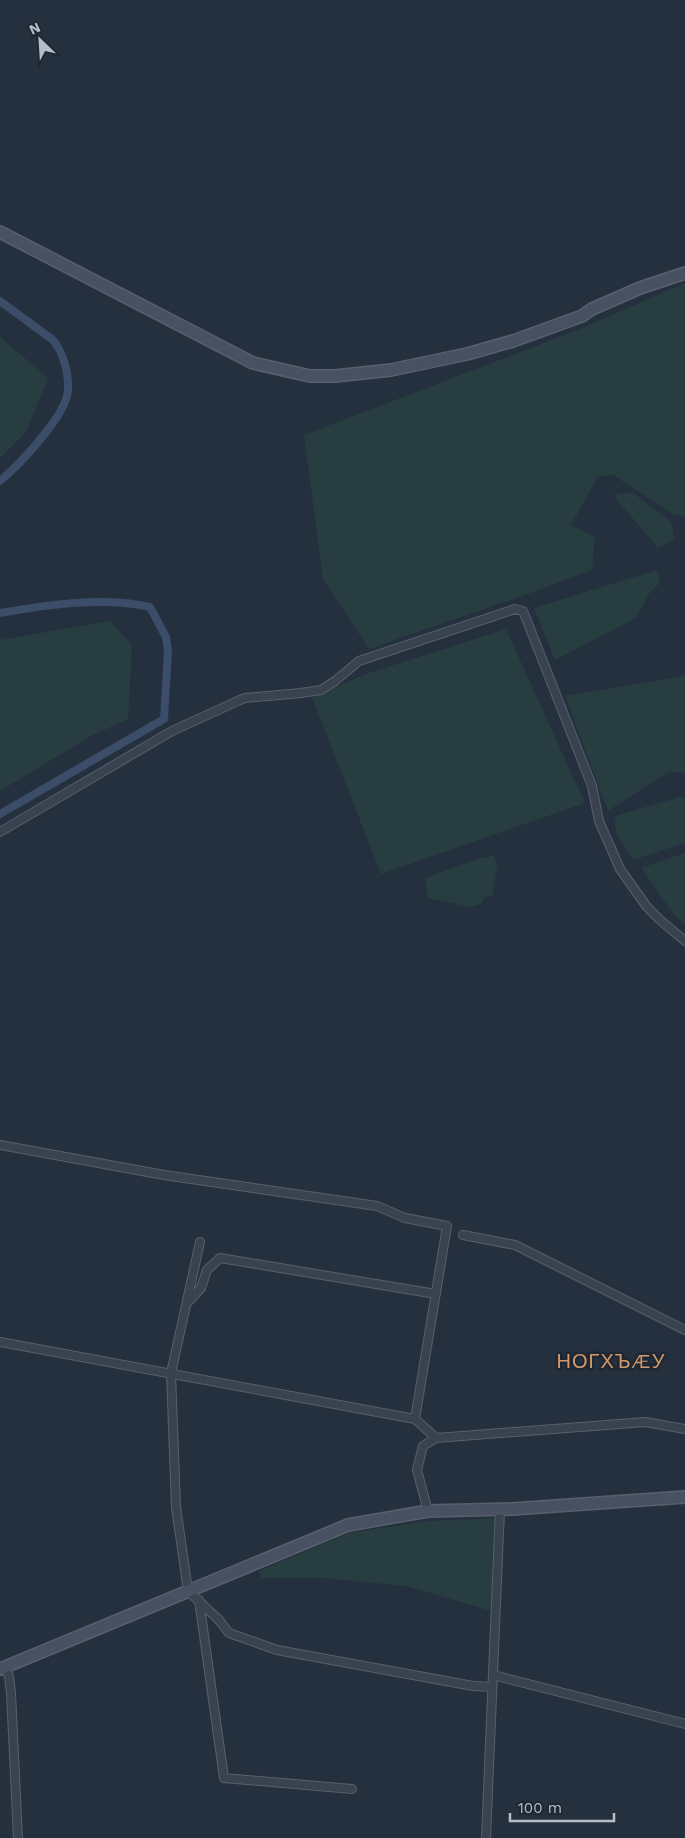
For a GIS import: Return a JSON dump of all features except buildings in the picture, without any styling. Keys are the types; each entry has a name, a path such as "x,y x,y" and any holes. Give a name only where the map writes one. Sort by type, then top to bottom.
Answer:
{"street":[{"path":"0,232 253,363 310,376 335,376 391,370 513,342 582,316 592,309 640,288 685,273"},
{"path":"0,832 172,731 240,700 321,690 359,661 514,609 523,611 530,626 592,786 599,821 620,869 647,907 685,941"},
{"path":"0,1145 164,1175 377,1206 405,1218 447,1226 415,1418"},
{"path":"464,1235 516,1246 685,1330"},
{"path":"200,1242 171,1373 176,1507 188,1590 219,1620 229,1634 277,1650 473,1686 492,1687"},
{"path":"186,1304 201,1288 207,1270 220,1258 436,1294"},
{"path":"0,1342 415,1418 436,1438"},
{"path":"428,1511 417,1470 423,1446 436,1438 645,1422 685,1429"},
{"path":"18,1838 11,1693 9,1676 3,1668 348,1525 428,1511 500,1509 685,1497"},
{"path":"486,1838 500,1509"},
{"path":"199,1600 224,1778 352,1789"},
{"path":"493,1675 685,1724"}],"green space":[{"path":"685,283 685,517 674,515 613,475 598,476 571,525 595,537 592,570 369,649 323,579 304,435 580,329"},
{"path":"0,337 48,378 26,432 0,458"},
{"path":"632,492 671,522 675,539 658,548 613,495"},
{"path":"657,570 660,583 650,592 636,618 555,660 534,608"},
{"path":"110,621 132,645 128,719 93,735 0,791 0,640"},
{"path":"506,629 585,803 381,874 312,697 369,673"},
{"path":"685,676 685,773 668,772 608,811 565,696"},
{"path":"680,797 685,798 685,843 633,860 616,833 615,816"},
{"path":"685,853 685,925 672,912 641,868"},
{"path":"494,855 497,866 492,896 485,897 481,904 471,907 428,898 425,878"},
{"path":"505,1518 499,1613 406,1586 324,1578 262,1578 259,1571 349,1533 427,1521"}],"waterway":[{"path":"0,301 53,340 62,357 68,383 66,400 51,426 30,452 0,481"},
{"path":"0,613 36,607 95,602 114,602 150,607 166,637 168,651 164,719 0,814"}],"district":[{"name":"НОГХЪÆУ","path":"611,1361"}]}
